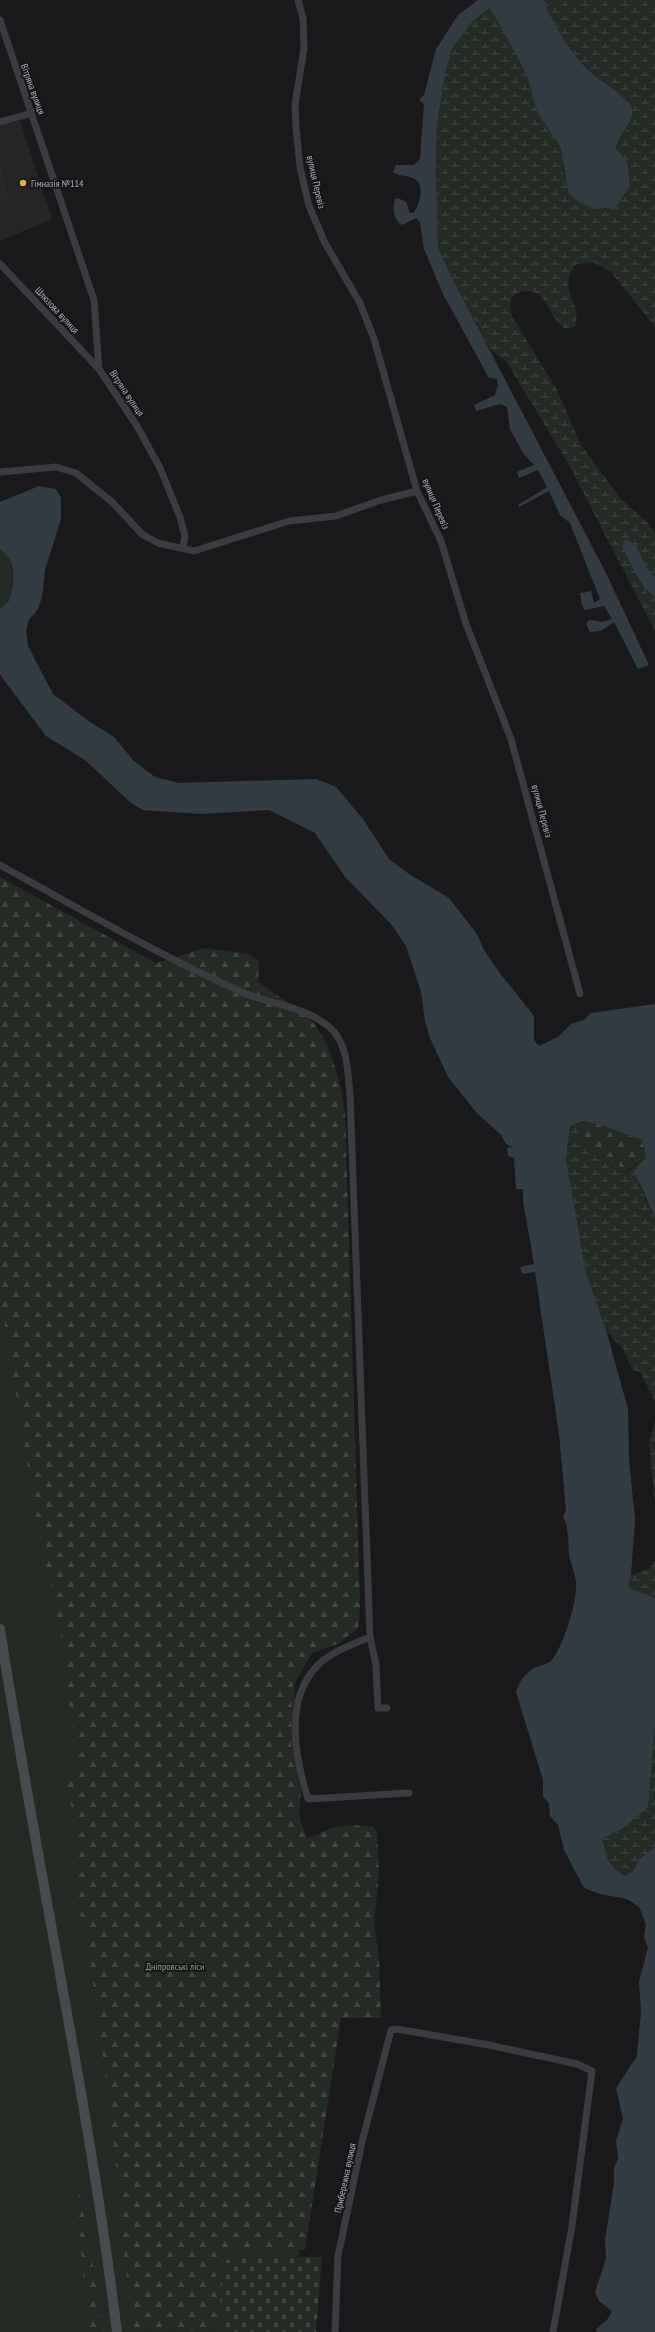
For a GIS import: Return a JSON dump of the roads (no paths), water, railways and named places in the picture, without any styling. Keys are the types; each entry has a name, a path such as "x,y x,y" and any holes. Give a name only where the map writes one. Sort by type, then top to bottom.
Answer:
{"main road":[{"path":"0,1629 17,1741 82,2104 117,2332"}],"street":[{"name":"вулиця Перевіз","path":"298,0 303,18 304,48 295,105 296,127 300,167 309,206 325,243 360,303 374,340 417,491 441,541 466,624 511,738 580,994"},
{"name":"Вітряна вулиця","path":"0,20 20,85 32,114 94,300 99,369 137,426 160,468 180,516 185,536 183,547"},
{"path":"0,122 32,114"},
{"name":"Шлюзова вулиця","path":"0,264 99,369"},
{"path":"0,472 56,467 76,473 112,502 143,535 158,543 183,547 194,551 289,521 336,516 380,500 417,491"},
{"path":"0,865 170,957 244,993 310,1015 329,1026 343,1045 350,1096 370,1637 376,1665 378,1708 387,1708"},
{"path":"370,1637 324,1661 307,1678 299,1699 295,1720 302,1780 308,1798 409,1793"},
{"name":"Прибережна вулиця","path":"335,2332 338,2256 362,2142 391,2030 489,2045 576,2064 592,2071 572,2226 553,2332"}],"place":[{"name":"Гімназія №114","path":"23,183"}],"park label":[{"name":"Дніпровські ліси","path":"175,1966"}]}
